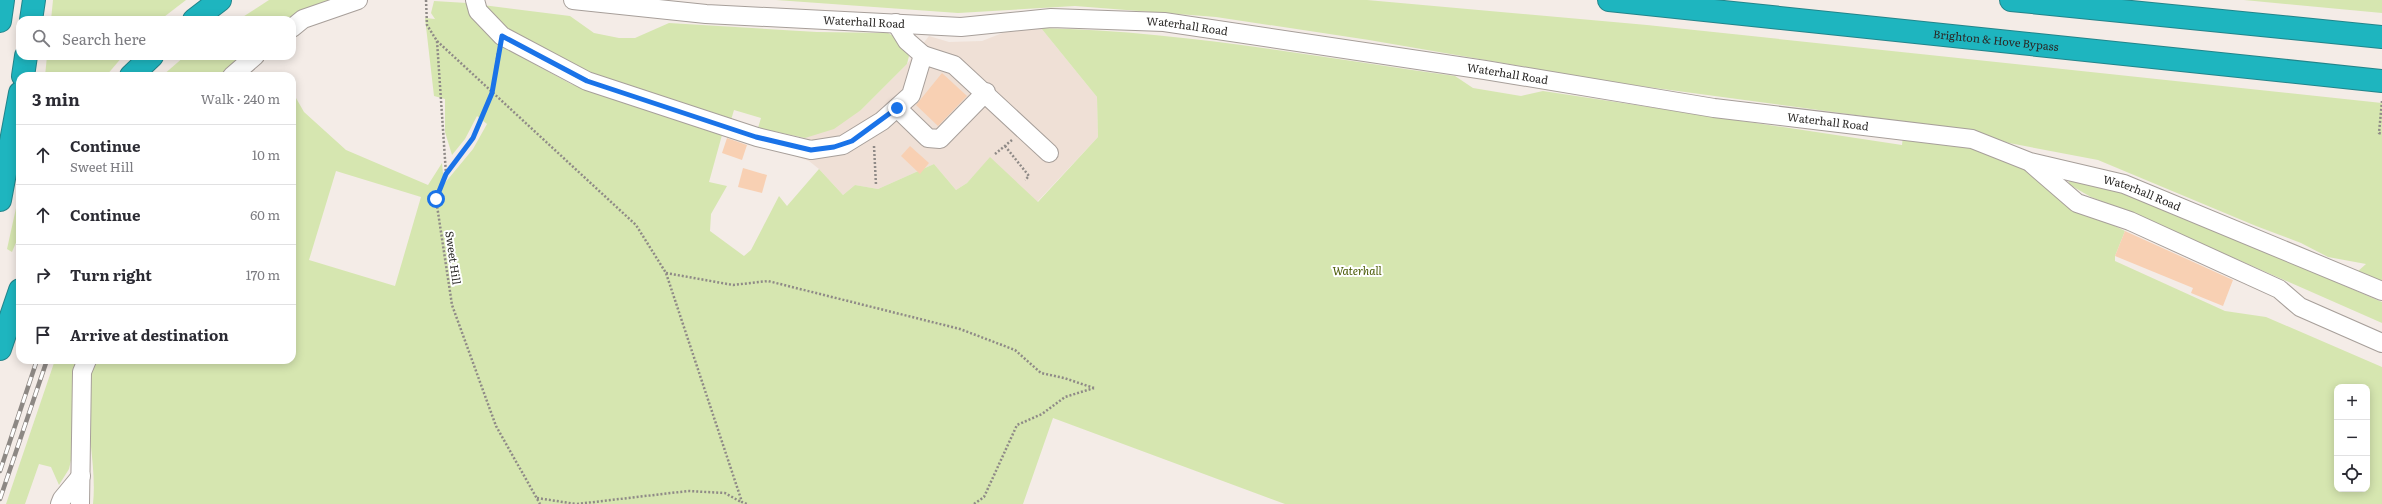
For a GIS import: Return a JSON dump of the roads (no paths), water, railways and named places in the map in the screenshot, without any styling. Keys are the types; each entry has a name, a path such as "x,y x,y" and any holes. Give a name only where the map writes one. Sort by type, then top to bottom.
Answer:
{"highway":[{"path":"0,21 3,0"},
{"path":"32,16 34,0"},
{"path":"199,16 220,0"},
{"name":"Brighton & Hove Bypass","path":"1609,0 2382,81"},
{"path":"2011,0 2382,36"},
{"path":"24,72 25,60"},
{"path":"135,72 148,60"},
{"path":"0,200 16,114"},
{"path":"0,349 16,302"}],"street":[{"path":"296,25 303,19 358,0"},
{"path":"475,0 478,11 502,36 587,81 756,137 811,150 843,145 865,132 897,108 910,95 923,55"},
{"name":"Waterhall Road","path":"573,0 779,19 896,22 961,27 1051,18 1164,22 1485,70 1714,108 1972,139 2030,162 2124,184 2382,291"},
{"path":"896,22 907,41 923,55 954,65 986,92 1049,153"},
{"path":"237,72 250,60"},
{"path":"897,108 928,138 940,139 986,92"},
{"path":"2030,162 2077,203 2130,221 2279,289 2300,306 2382,343"},
{"path":"80,504 82,372 85,364"},
{"path":"60,504 62,499 81,476"}],"railway":[{"path":"0,471 36,364"},
{"path":"0,499 46,364"}],"park label":[{"name":"Waterhall","path":"1357,271"}]}
